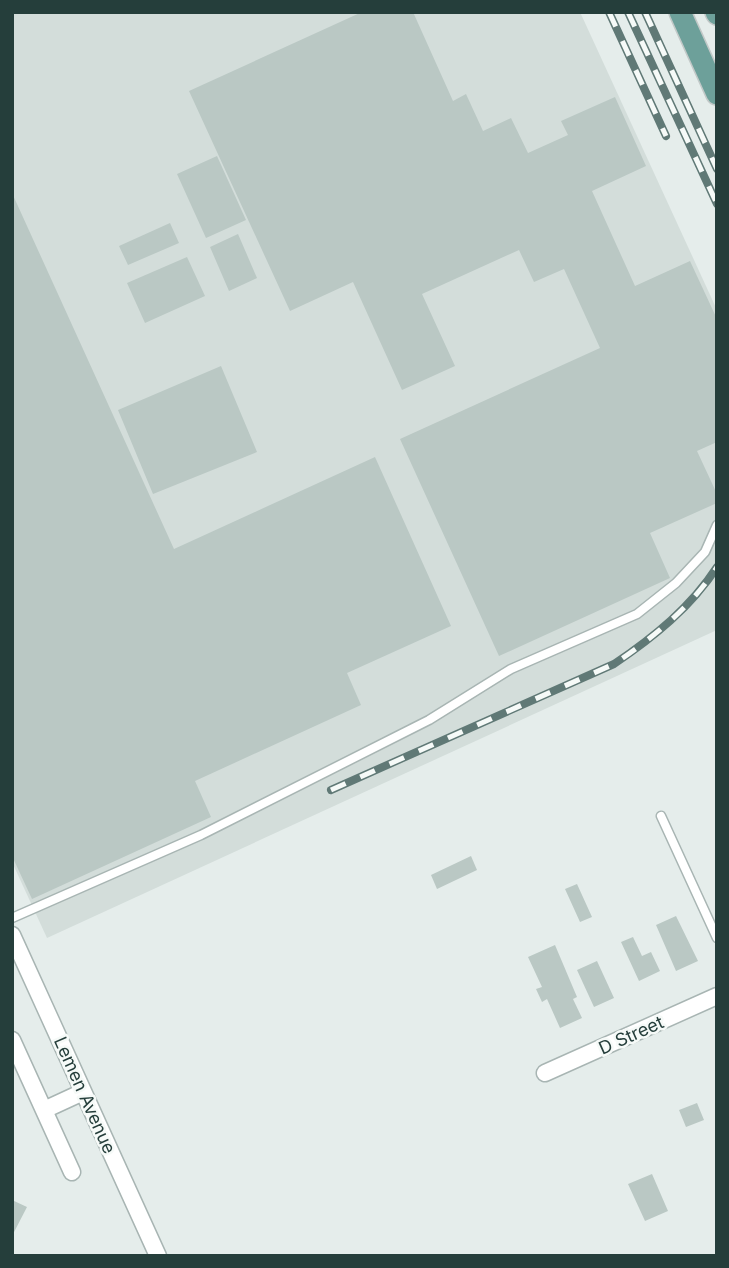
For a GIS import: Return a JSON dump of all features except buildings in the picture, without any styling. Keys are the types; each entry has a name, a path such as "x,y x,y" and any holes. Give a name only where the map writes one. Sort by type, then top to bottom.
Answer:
{"main road":[{"path":"680,12 717,94"}],"street":[{"name":"Lemen Avenue","path":"12,935 156,1255"},
{"name":"D Street","path":"545,1073 717,996"},
{"path":"12,1040 72,1172"},
{"path":"44,1110 83,1092"}],"lane":[{"path":"12,918 201,835 429,720 511,668 637,614 676,583 705,552 717,525"},
{"path":"661,816 717,938"}],"shaded area":[{"path":"12,12 580,12 717,310 717,630 47,938 12,862"}],"railway":[{"path":"609,12 666,136"},
{"path":"628,12 717,204"},
{"path":"645,12 717,169"},
{"path":"331,790 614,664 671,620 696,595 717,567"}]}
